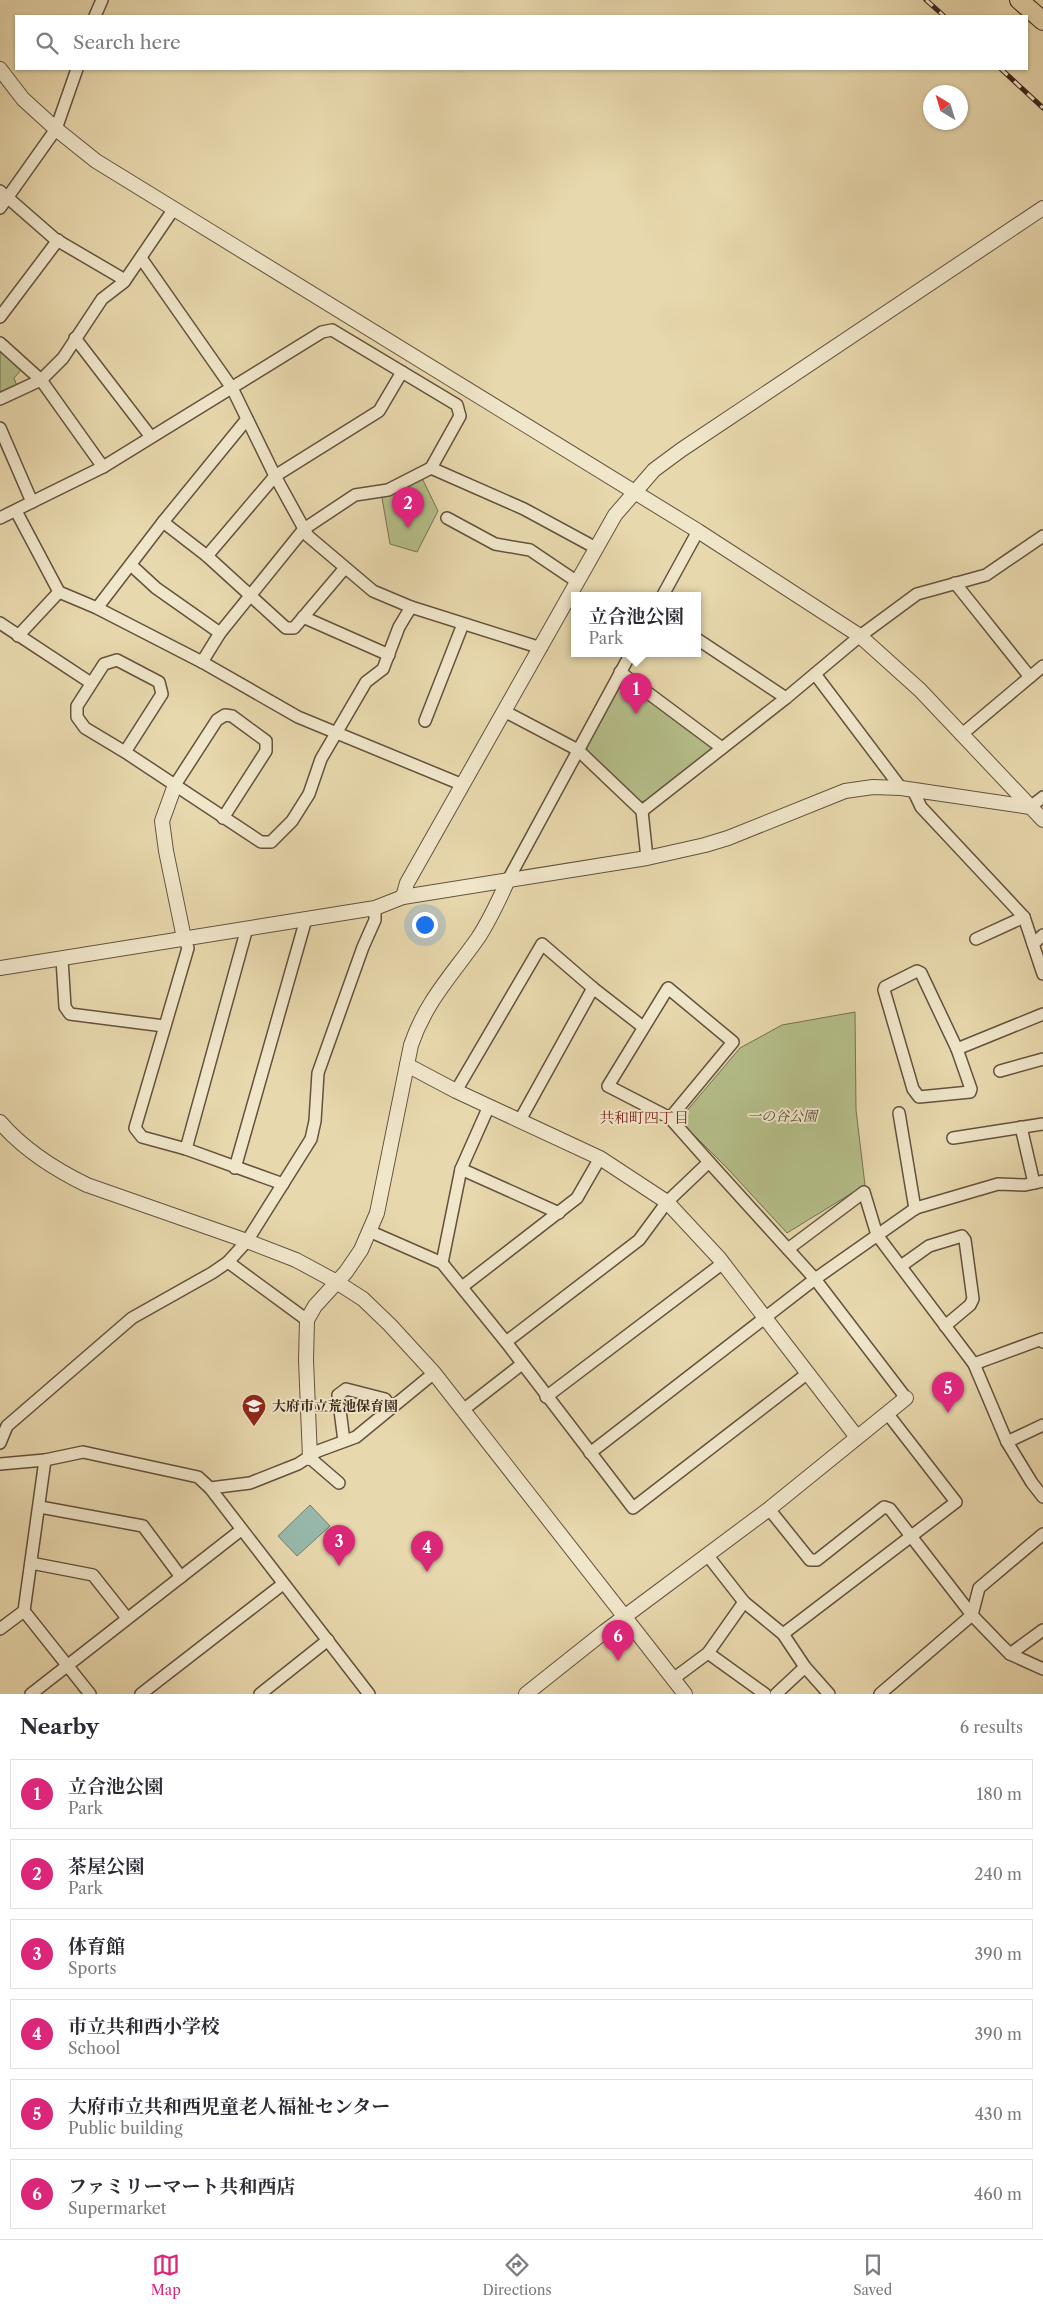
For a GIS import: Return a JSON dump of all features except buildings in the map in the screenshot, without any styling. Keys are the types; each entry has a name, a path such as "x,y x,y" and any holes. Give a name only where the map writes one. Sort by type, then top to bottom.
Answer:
{"main road":[{"path":"1026,2 1043,21"}],"street":[{"path":"95,15 102,0"},
{"path":"0,69 23,99 56,130 96,161 698,531 860,636 920,690 1043,820"},
{"path":"0,208 4,195 56,130 76,70"},
{"path":"4,195 58,240 125,280"},
{"path":"403,897 407,883 576,581 615,515 654,470 681,450 1043,208"},
{"path":"0,400 41,380 63,358 102,299 125,280 173,210"},
{"path":"0,317 58,240"},
{"path":"141,258 232,388 275,476 308,536 344,569 373,591 410,607 540,648"},
{"path":"0,518 103,467 322,332 332,330 457,405 460,416 432,468 388,490 356,495 304,529 220,633 202,662"},
{"path":"75,338 151,437"},
{"path":"0,343 41,380 103,467"},
{"path":"207,556 275,476 379,411 402,372"},
{"path":"97,608 163,522 247,419"},
{"path":"0,428 32,502"},
{"path":"432,468 524,509 596,548"},
{"path":"16,511 59,592 97,608 202,662 298,718 463,785"},
{"path":"447,518 495,544 530,550 576,581"},
{"path":"163,522 207,556 286,628 294,628 344,569"},
{"path":"665,592 698,531"},
{"path":"642,811 786,698 860,636 918,594 986,575 1043,536"},
{"path":"131,566 156,588 220,633"},
{"path":"955,583 1030,677"},
{"path":"18,636 59,592"},
{"path":"125,752 162,694 159,682 117,660 104,664 77,706 77,717 85,728 125,752 261,842 271,842 292,821 309,794 321,759 366,682 383,669 399,627 410,607"},
{"path":"303,617 389,655"},
{"path":"0,623 91,683"},
{"path":"425,721 463,624"},
{"path":"701,643 786,698"},
{"path":"339,1483 310,1458 306,1360 307,1320 314,1306 335,1281 346,1272 361,1250 377,1213 407,1064 419,1021 430,1001 478,937 629,657"},
{"path":"961,735 1043,666"},
{"path":"620,672 722,748"},
{"path":"815,674 921,807 1024,917 1043,974"},
{"path":"504,711 578,750 642,811 647,858"},
{"path":"224,818 266,751 266,741 232,716 225,715 217,720 175,785 162,821 166,851 184,938 188,948 135,1128 142,1137 186,1150 283,1184"},
{"path":"0,968 375,908 403,897 647,858 728,838 845,791 866,787 907,789 1030,807 1043,797"},
{"path":"0,1443 7,1426 132,1318 212,1273 228,1262 247,1241 311,1139 316,1121 318,1073 363,947 375,920 375,908"},
{"path":"976,939 1024,917"},
{"path":"235,1168 306,919"},
{"path":"186,1150 247,928"},
{"path":"1034,944 1043,935"},
{"path":"456,1090 542,944 642,1027"},
{"path":"62,959 64,1007 70,1014 164,1026"},
{"path":"917,971 921,973 957,1049 971,1089 970,1092 919,1097 913,1089 885,987 917,971"},
{"path":"520,1120 593,988"},
{"path":"526,1694 769,1509 856,1436 906,1398 815,1279 670,1118 608,1086 642,1027 668,988 733,1042 670,1118"},
{"path":"957,1049 1043,1014"},
{"path":"1000,1071 1043,1059"},
{"path":"407,1064 456,1090 600,1158 667,1202 723,1263 856,1436"},
{"path":"442,1263 461,1169 489,1106"},
{"path":"899,1113 915,1209"},
{"path":"0,1122 30,1152 58,1170 87,1185 296,1260 335,1281 363,1300 390,1324 434,1373 685,1694"},
{"path":"953,1138 1043,1124"},
{"path":"590,1452 764,1317 915,1209 998,1184 1025,1185 1039,1182 1021,1127"},
{"path":"462,1287 577,1198 600,1158"},
{"path":"506,1342 639,1240 667,1202 709,1162"},
{"path":"461,1169 559,1213"},
{"path":"788,1249 864,1192 877,1235 974,1364 1007,1442 1032,1483 1043,1497"},
{"path":"369,1231 442,1263 506,1342 546,1397 633,1508 808,1374"},
{"path":"901,1266 929,1246 962,1236 965,1240 973,1299 970,1305 945,1326"},
{"path":"228,1262 307,1320"},
{"path":"546,1397 723,1263"},
{"path":"974,1364 1043,1340"},
{"path":"463,1410 522,1364"},
{"path":"210,1488 250,1483 310,1458 318,1451 356,1437 434,1373"},
{"path":"344,1441 338,1395 346,1389 385,1399 391,1407"},
{"path":"783,1634 956,1502 887,1412"},
{"path":"1007,1442 1043,1425"},
{"path":"0,1464 45,1460 83,1452 198,1477 210,1488 369,1694"},
{"path":"0,1629 24,1611 45,1460"},
{"path":"40,1506 143,1526 181,1577"},
{"path":"769,1509 810,1560 817,1560 884,1507 890,1508 972,1615 1010,1654 1043,1669"},
{"path":"31,1694 241,1530"},
{"path":"880,1694 972,1615 979,1588 1043,1534"},
{"path":"708,1556 744,1602 783,1634 805,1667 829,1694"},
{"path":"30,1563 93,1575 127,1618"},
{"path":"141,1694 283,1584"},
{"path":"673,1679 708,1653 744,1602"},
{"path":"24,1611 90,1694"},
{"path":"1010,1654 1043,1630"},
{"path":"260,1694 328,1640"},
{"path":"708,1653 765,1694"},
{"path":"776,1694 805,1667"}],"green space":[{"path":"0,349 22,369 14,378 17,386 0,393"},
{"path":"421,476 438,511 417,552 390,544 382,498"},
{"path":"625,683 711,745 711,750 645,801 638,802 587,754 587,746 620,684"},
{"name":"一の谷公園","path":"855,1012 856,1110 865,1185 787,1233 728,1169 679,1120 740,1048 782,1025"}],"shaded area":[{"path":"310,1505 330,1526 297,1556 278,1536"}],"railway":[{"path":"926,0 943,15"},
{"path":"1002,70 1043,108"}],"place":[{"name":"茶屋公園","path":"408,528"},
{"name":"立合池公園","path":"636,714"},
{"name":"大府市立共和西児童老人福祉センター","path":"948,1413"},
{"name":"大府市立荒池保育園","path":"254,1427"},
{"name":"体育館","path":"339,1566"},
{"name":"市立共和西小学校","path":"427,1572"},
{"name":"ファミリーマート共和西店","path":"618,1661"}],"district":[{"name":"共和町四丁目","path":"644,1117"}]}
